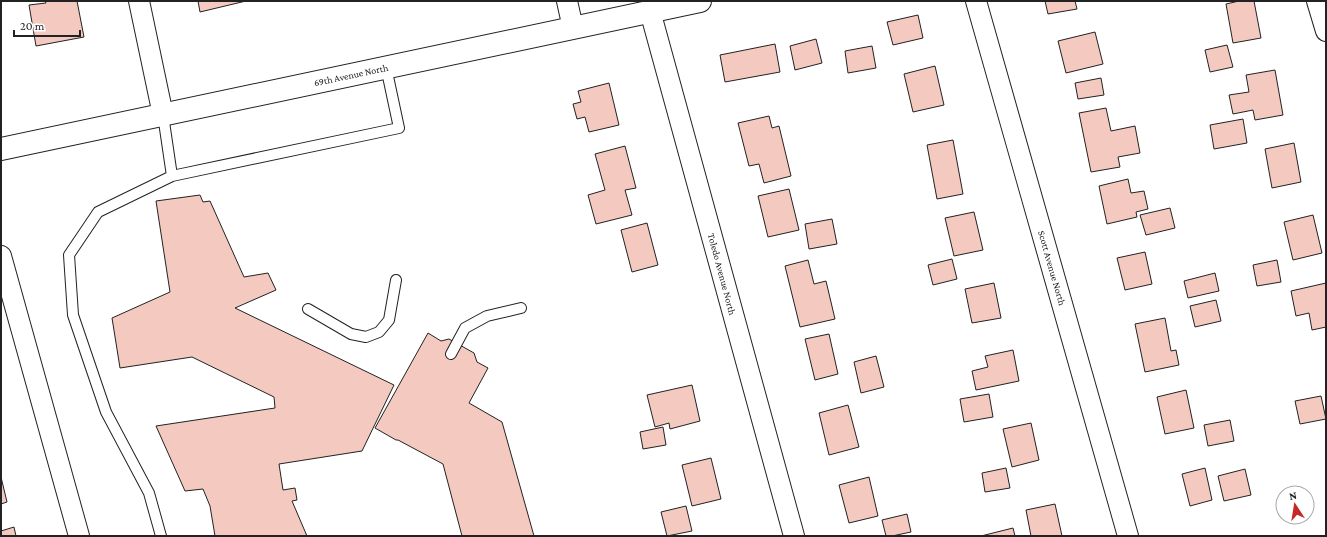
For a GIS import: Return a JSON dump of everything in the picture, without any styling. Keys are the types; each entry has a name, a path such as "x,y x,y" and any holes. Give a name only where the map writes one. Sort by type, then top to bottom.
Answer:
{"street":[{"path":"139,1 163,115"},
{"path":"567,1 572,28"},
{"name":"69th Avenue North","path":"1,149 700,1"},
{"name":"Scott Avenue North","path":"976,1 1128,536"},
{"path":"1317,1 1326,31"},
{"name":"Toledo Avenue North","path":"650,12 794,536"},
{"path":"1,256 78,536"}],"lane":[{"path":"161,536 149,493 106,412 73,315 69,255 98,212 172,176 399,128 386,68"},
{"path":"163,115 172,176"},
{"path":"308,309 351,334 366,337 379,332 389,320 396,280"},
{"path":"450,354 465,328 487,316 521,308"}],"building":[{"path":"45,1 77,1 84,37 36,46 29,5 46,3"},
{"path":"198,1 246,1 200,12"},
{"path":"1045,1 1075,1 1077,9 1048,14"},
{"path":"1239,1 1254,1 1261,38 1233,43 1226,4"},
{"path":"918,15 923,38 893,45 887,22"},
{"path":"1095,32 1103,64 1066,73 1058,41"},
{"path":"816,39 822,63 795,70 790,46"},
{"path":"775,44 780,72 725,82 720,55"},
{"path":"1227,45 1233,67 1210,72 1205,50"},
{"path":"872,46 876,68 848,73 845,51"},
{"path":"935,66 944,105 913,112 904,74"},
{"path":"1275,70 1283,115 1255,120 1253,110 1233,114 1229,95 1249,92 1246,75"},
{"path":"1101,78 1104,95 1078,99 1075,83"},
{"path":"609,83 619,125 589,132 585,117 577,119 573,104 581,102 578,91"},
{"path":"1106,108 1111,131 1135,126 1140,153 1118,157 1120,167 1091,172 1079,113"},
{"path":"769,116 772,128 779,126 791,176 764,183 759,164 749,166 738,123"},
{"path":"1243,119 1247,143 1214,149 1210,125"},
{"path":"953,140 963,194 937,199 927,145"},
{"path":"1294,143 1301,182 1272,188 1265,149"},
{"path":"625,146 636,188 625,190 632,215 596,224 588,195 605,190 595,154"},
{"path":"1128,179 1131,193 1144,191 1148,209 1136,212 1137,217 1107,224 1099,186"},
{"path":"789,189 799,230 768,237 758,196"},
{"path":"200,195 203,202 210,201 244,277 268,273 276,290 235,308 394,385 362,451 279,464 283,490 295,488 297,500 292,501 307,536 215,536 210,506 203,489 185,491 156,426 275,408 274,397 192,357 120,368 112,318 170,292 156,201"},
{"path":"1170,208 1175,228 1146,235 1140,215"},
{"path":"974,212 983,250 954,256 945,218"},
{"path":"1313,215 1322,253 1293,260 1284,222"},
{"path":"832,219 837,244 809,249 805,224"},
{"path":"647,223 658,265 632,272 621,230"},
{"path":"1145,252 1152,284 1125,290 1117,258"},
{"path":"952,259 957,279 933,285 928,265"},
{"path":"808,260 814,284 826,281 835,319 800,327 785,266"},
{"path":"1277,260 1281,282 1257,286 1253,265"},
{"path":"1215,273 1219,291 1188,298 1184,281"},
{"path":"994,283 1001,318 972,323 965,289"},
{"path":"1326,283 1326,327 1312,330 1309,313 1296,316 1291,291"},
{"path":"1216,300 1221,321 1195,327 1190,306"},
{"path":"1165,318 1171,351 1176,350 1179,365 1145,372 1135,324"},
{"path":"428,333 441,341 449,339 474,353 477,362 488,368 469,403 502,422 534,536 462,536 443,464 375,428"},
{"path":"829,334 838,374 815,380 805,339"},
{"path":"1013,350 1019,381 976,390 972,371 988,367 985,356"},
{"path":"876,356 884,387 861,393 854,362"},
{"path":"692,385 700,421 670,429 669,423 655,427 647,395"},
{"path":"1186,390 1194,428 1165,434 1157,397"},
{"path":"989,394 993,417 964,422 960,399"},
{"path":"1321,396 1326,419 1300,424 1295,401"},
{"path":"848,405 859,447 829,455 819,413"},
{"path":"1230,420 1234,441 1208,446 1204,425"},
{"path":"1031,423 1039,460 1012,467 1003,429"},
{"path":"663,427 666,445 643,449 640,432"},
{"path":"711,458 721,499 692,506 682,465"},
{"path":"1006,468 1010,488 985,492 982,473"},
{"path":"1205,468 1212,500 1190,506 1182,474"},
{"path":"1245,469 1251,495 1224,501 1218,476"},
{"path":"1,477 7,502 1,504"},
{"path":"869,477 878,516 849,523 839,485"},
{"path":"1055,504 1062,536 1031,536 1026,510"},
{"path":"686,506 692,531 667,536 661,512"},
{"path":"907,514 911,532 886,536 882,520"},
{"path":"14,527 16,536 1,536 1,531"},
{"path":"1013,528 1015,536 981,536"}]}
